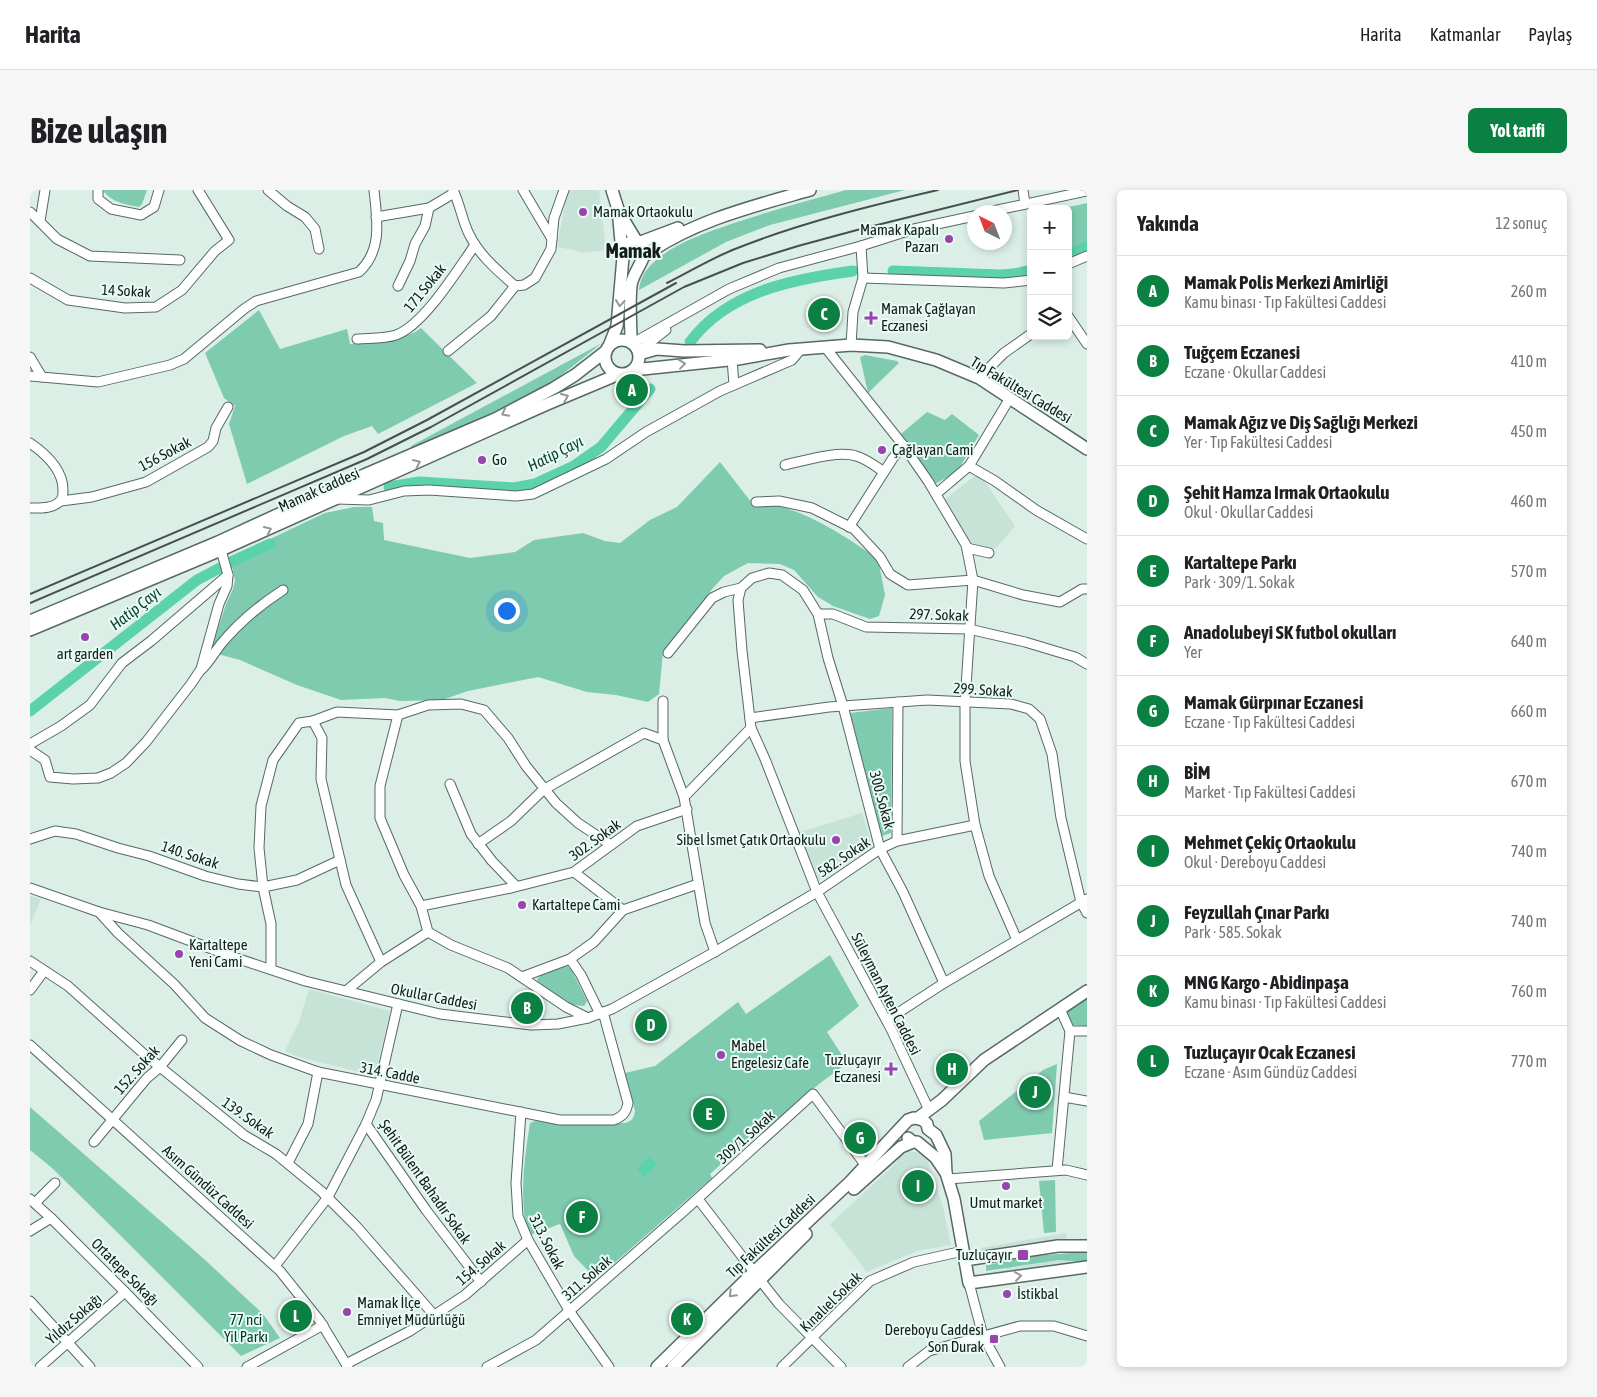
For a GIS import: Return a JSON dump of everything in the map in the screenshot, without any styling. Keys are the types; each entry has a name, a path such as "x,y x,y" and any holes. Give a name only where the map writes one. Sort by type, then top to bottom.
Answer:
{"main road":[{"path":"612,190 618,210 644,250 631,286 635,348 639,362 633,370 624,374 610,370 605,356 607,348 618,340 635,348"},
{"path":"789,190 638,243 627,244 623,255 628,262 636,263 665,242 695,227 810,190"},
{"name":"Mamak Caddesi","path":"30,621 218,542 340,486 495,419 561,384 607,348 618,326 623,255 618,210"},
{"name":"Tıp Fakültesi Caddesi","path":"635,348 684,351 795,349 851,345 888,347 936,360 979,378 1087,449"},
{"name":"Tıp Fakültesi Caddesi","path":"633,370 732,359 795,349"},
{"name":"Mamak Caddesi","path":"30,630 225,564 337,499 545,405 619,374"},
{"path":"947,1176 935,1157 905,1135 905,1125 908,1120 918,1118 942,1100 984,1060 1087,991"},
{"path":"673,1367 757,1276 901,1147 925,1138 928,1129 925,1122 918,1118"},
{"name":"Tıp Fakültesi Caddesi","path":"657,1367 757,1276 905,1125"},
{"path":"928,1129 936,1134 946,1154 947,1176 954,1199 970,1283 1087,1267"},
{"path":"964,1256 1058,1246 1087,1246"}],"street":[{"path":"40,221 45,190"},
{"path":"98,190 98,199 111,210 141,215 154,207 159,190"},
{"name":"14 Sokak","path":"30,278 68,300 125,308 156,307 182,290 215,251 229,240 198,190"},
{"path":"268,190 287,206 305,217 315,229 319,249"},
{"path":"30,376 98,382 170,365 184,359 256,301 359,272 367,264 377,243 378,231 374,190"},
{"path":"523,190 552,240"},
{"path":"448,351 492,316 515,286 535,278 551,249 554,218 564,190"},
{"path":"1022,190 1025,204"},
{"path":"1012,207 1087,190"},
{"path":"376,217 429,208 453,191 468,233 475,245 490,264 515,286"},
{"path":"398,286 425,226 429,208"},
{"path":"30,212 57,239 90,256 180,260"},
{"path":"635,348 729,289 779,268 861,246 914,229 967,218"},
{"name":"171 Sokak","path":"357,339 395,335 408,329 426,311 475,245"},
{"path":"851,345 853,312 863,278 861,246"},
{"path":"1072,262 1087,256"},
{"path":"863,278 1004,283 1027,280"},
{"path":"1072,322 1087,344"},
{"path":"979,378 1004,353 1027,337"},
{"path":"824,347 904,445 936,494 967,548 973,580 965,702 965,761 975,825 988,876 1017,940"},
{"path":"337,499 369,500 404,491 429,490 516,496 533,494 606,459 646,432 734,385 792,360 795,349"},
{"path":"732,359 734,385"},
{"path":"33,361 42,377"},
{"path":"936,494 969,466 1010,398"},
{"name":"156 Sokak","path":"30,508 48,508 61,501 92,497 146,482 208,447 213,441 216,428 228,407"},
{"path":"30,443 51,461 63,481 64,495 61,501"},
{"path":"849,527 884,472 904,445"},
{"path":"785,465 830,456 854,455 866,459 884,472"},
{"path":"969,466 995,481 1036,510 1087,539"},
{"path":"756,502 779,501 812,508 854,529 880,557 890,574 908,585 973,580 1024,595 1060,602 1082,589 1087,589"},
{"path":"967,548 989,553"},
{"path":"202,669 219,604 227,586 225,564"},
{"path":"30,744 61,726 90,705 122,663 150,641 225,564"},
{"name":"300. Sokak","path":"668,653 712,598 724,592 741,588 752,578 769,573 782,575 803,590 818,614 828,658 843,706 880,848 903,892 944,983"},
{"name":"Süleyman Ayten Caddesi","path":"741,588 738,600 751,728 817,892 886,1020 929,1110"},
{"path":"30,750 45,760 50,777 73,780 98,778 111,773 126,763 146,742 212,658 220,645 259,606 284,590"},
{"name":"297. Sokak","path":"818,614 833,614 866,627 969,629 1025,642 1075,657 1087,664"},
{"name":"299. Sokak","path":"750,718 843,706 927,700 1011,704 1029,709 1040,719 1052,754 1061,818 1087,913"},
{"path":"663,701 663,740 687,809 705,923 715,952"},
{"path":"897,841 898,702"},
{"path":"271,970 271,924 263,887 259,848 261,806 273,760 299,723 312,721 337,712 398,715 428,705 461,704 484,710 508,738 543,790 578,823 611,845"},
{"path":"398,715 380,786 380,818 404,875 421,906 428,932 451,946 508,968 566,1007 588,1018"},
{"path":"312,721 322,738 321,779 346,884 381,962"},
{"path":"684,797 751,728"},
{"path":"478,844 511,821 543,790 644,734 663,740"},
{"path":"450,784 471,834 492,861 516,886"},
{"name":"302. Sokak","path":"421,906 574,872 637,826 687,809"},
{"name":"582. Sokak","path":"817,892 880,848 897,841 975,825"},
{"name":"140. Sokak","path":"30,838 55,831 76,834 149,856 205,876 238,884 263,887 297,880 340,860"},
{"path":"574,872 623,910"},
{"path":"522,978 570,959 594,942 623,910 698,884"},
{"name":"Okullar Caddesi","path":"30,888 98,912 148,925 271,970 346,991 440,1014 531,1026 558,1024 602,1013 715,952 817,892"},
{"path":"886,1020 944,983 1084,901"},
{"name":"314. Cadde","path":"98,912 174,984 205,1018 241,1041 272,1055 318,1072 521,1112 572,1121 614,1120 626,1112 628,1103 602,1013 570,959"},
{"path":"346,991 381,962 428,932"},
{"name":"139. Sokak","path":"30,961 68,986 160,1067 244,1135 288,1163 328,1197 357,1227 434,1315"},
{"path":"30,990 44,970"},
{"name":"Şehit Bülent Bahadır Sokak","path":"398,1004 379,1085 366,1124 426,1210 481,1282"},
{"path":"1057,1170 1070,1031 1060,1009"},
{"path":"1070,1031 1087,1032"},
{"name":"152. Sokak","path":"94,1142 147,1078 160,1067 182,1040"},
{"name":"Asım Gündüz Caddesi","path":"30,1045 275,1266 323,1325 347,1365"},
{"path":"288,1163 308,1124 318,1072"},
{"name":"309/1. Sokak","path":"698,1199 813,1094 866,1166"},
{"path":"1064,1097 1087,1101"},
{"name":"313. Sokak","path":"521,1112 516,1184 518,1216 528,1240 570,1312 609,1367"},
{"path":"275,1266 328,1197 366,1124"},
{"path":"947,1176 1057,1170 1087,1175"},
{"path":"32,1201 55,1183"},
{"path":"698,1199 779,1304 840,1367"},
{"name":"311. Sokak","path":"487,1367 536,1340 698,1199"},
{"name":"Ortatepe Sokağı","path":"32,1201 198,1367"},
{"path":"30,1231 51,1218"},
{"name":"154. Sokak","path":"347,1365 410,1331 465,1295 528,1240"},
{"name":"Kınalıel Sokak","path":"782,1367 870,1281 914,1262 964,1256"},
{"path":"970,1283 983,1336 1000,1367"},
{"name":"Yıldız Sokağı","path":"40,1367 125,1292"},
{"path":"30,1301 90,1367"},
{"path":"247,1367 323,1325"},
{"path":"908,1367 929,1351 1020,1326 1054,1326 1087,1336"}],"shaded area":[{"name":"Mamak Ortaokulu","path":"570,190 599,190 606,250 581,253 557,247 566,198"},
{"path":"975,476 983,479 1015,526 996,548 985,549 970,542 945,499"},
{"name":"Sibel İsmet Çatık Ortaokulu","path":"862,813 873,848 819,880 797,833"},
{"path":"30,896 41,899 30,925"},
{"path":"309,989 390,1011 376,1071 372,1075 298,1057 285,1051 299,1022"},
{"path":"909,1151 920,1153 928,1161 943,1207 951,1245 917,1251 867,1272 830,1224 894,1165 901,1156"},
{"path":"650,1157 657,1165 644,1177 637,1169"},
{"path":"1066,1233 1067,1238 1045,1242 1046,1248 1053,1247 1054,1253 1047,1254 1048,1262 1070,1258 1071,1263 986,1278 985,1273 1006,1269 1005,1262 997,1263 996,1257 1004,1255 1002,1249 981,1252 981,1248","holes":["1039,1242 1040,1249 1028,1256 1042,1263 1012,1268 1009,1248"]}],"green space":[{"path":"103,190 147,190 139,207 114,200"},
{"path":"846,190 905,190 770,225 726,242 639,290 645,271 658,258 677,246 745,219"},
{"path":"1087,203 1087,242 1072,247 1072,206"},
{"path":"259,310 280,349 347,329 350,344 396,339 421,328 477,383 378,434 372,426 344,436 247,484 229,424 235,406 224,398 205,353"},
{"path":"602,343 554,381 527,396 412,450 411,446"},
{"path":"865,355 899,363 868,393 860,357"},
{"path":"927,412 945,420 952,414 979,435 957,472 935,484 901,434"},
{"path":"720,462 755,507 775,505 805,515 843,535 878,559 885,595 879,616 870,619 833,606 818,597 794,570 780,564 748,563 724,576 713,588 671,646 663,652 659,694 648,702 616,695 587,692 538,677 468,691 442,700 400,701 385,698 341,700 297,685 240,660 210,652 233,589 235,580 232,567 274,548 270,539 325,513 354,507 372,507 374,521 383,523 384,540 470,558 515,552 534,540 583,533 605,541 620,543 650,520 677,507"},
{"path":"892,708 891,833 882,836 850,713"},
{"path":"830,955 859,1006 827,1032 847,1063 768,1127 761,1128 710,1174 712,1178 596,1279 574,1256 560,1224 528,1236 523,1194 524,1165 530,1123 535,1121 564,1124 625,1123 629,1121 635,1111 625,1073 655,1066 738,1002 746,1014"},
{"path":"567,966 571,969 587,1001 584,1006 573,1005 539,985 537,979 547,970"},
{"path":"1087,998 1087,1026 1072,1025 1065,1010"},
{"path":"1057,1064 1052,1133 984,1140 979,1121 1043,1070"},
{"name":"77 nci Yil Parkı","path":"30,1107 203,1258 263,1314 280,1338 241,1356 52,1168 30,1150"},
{"path":"1055,1180 1056,1232 1044,1233 1039,1181"},
{"path":"1087,1253 1087,1262 1059,1260 986,1271 986,1265 1036,1256"}],"waterway":[{"name":"Hatip Çayı","path":"1072,253 1087,247"},
{"name":"Hatip Çayı","path":"690,342 705,325 743,299 764,290 808,278 853,271"},
{"name":"Hatip Çayı","path":"893,271 1000,275 1027,271"},
{"name":"Hatip Çayı","path":"389,487 419,482 514,488 535,484 574,466 601,447 650,389"},
{"name":"Hatip Çayı","path":"30,711 197,580 270,544"}],"railway":[{"path":"667,283 726,253 784,231 938,190"},
{"path":"30,603 367,459 431,427 684,287 743,263 798,246 1018,190"},
{"path":"30,594 364,452 427,420 676,283"}],"place":[{"name":"Mamak Ortaokulu","path":"583,212"},
{"name":"Mamak Kapalı Pazarı","path":"949,239"},
{"name":"Mamak Ağız ve Diş Sağlığı Merkezi","path":"824,314"},
{"name":"Mamak Çağlayan Eczanesi","path":"871,318"},
{"name":"Mamak Polis Merkezi Amirliği","path":"632,390"},
{"name":"Çağlayan Cami","path":"882,450"},
{"name":"Go","path":"482,460"},
{"name":"art garden","path":"85,637"},
{"name":"Sibel İsmet Çatık Ortaokulu","path":"836,840"},
{"name":"Kartaltepe Cami","path":"522,905"},
{"name":"Kartaltepe Yeni Cami","path":"179,954"},
{"name":"Tuğçem Eczanesi","path":"527,1008"},
{"name":"Şehit Hamza Irmak Ortaokulu","path":"651,1025"},
{"name":"Mabel Engelesiz Cafe","path":"721,1055"},
{"name":"Tuzluçayır Eczanesi","path":"891,1069"},
{"name":"BİM","path":"952,1069"},
{"name":"Feyzullah Çınar Parkı","path":"1035,1092"},
{"name":"Kartaltepe Parkı","path":"709,1114"},
{"name":"Mamak Gürpınar Eczanesi","path":"860,1138"},
{"name":"Mehmet Çekiç Ortaokulu","path":"918,1186"},
{"name":"Umut market","path":"1006,1186"},
{"name":"Anadolubeyi SK futbol okulları","path":"582,1217"},
{"name":"Tuzluçayır","path":"1023,1255"},
{"name":"İstikbal","path":"1007,1294"},
{"name":"Mamak İlçe Emniyet Müdürlüğü","path":"347,1312"},
{"name":"Tuzluçayır Ocak Eczanesi","path":"296,1316"},
{"name":"MNG Kargo - Abidinpaşa","path":"687,1319"},
{"name":"Dereboyu Caddesi Son Durak","path":"994,1339"}],"district":[{"name":"Mamak","path":"633,251"}]}
